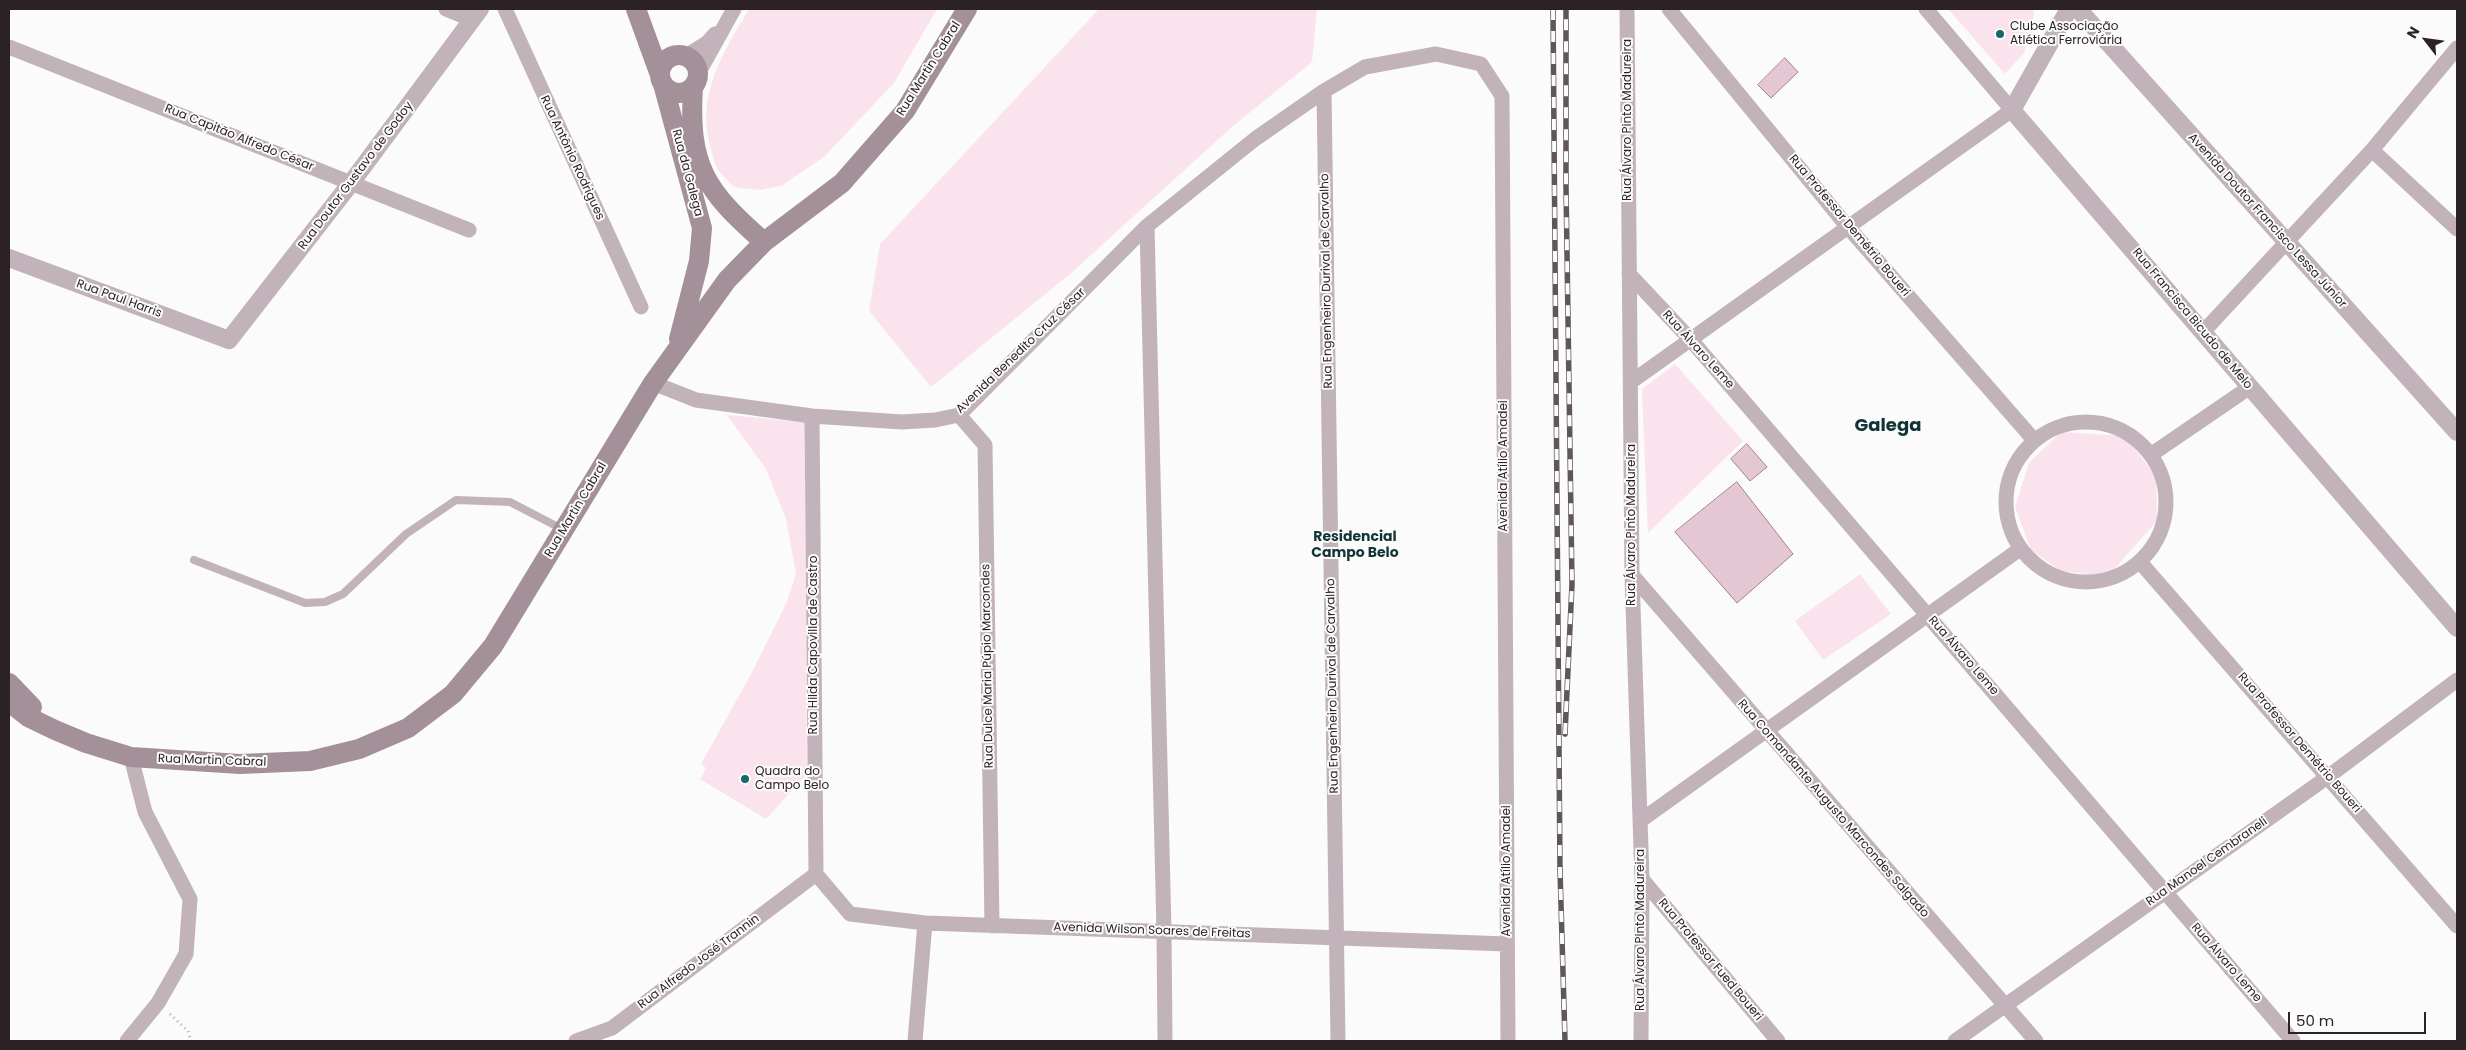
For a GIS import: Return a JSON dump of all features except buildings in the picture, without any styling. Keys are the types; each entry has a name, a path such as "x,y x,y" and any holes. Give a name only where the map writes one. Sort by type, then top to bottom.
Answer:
{"main road":[{"name":"Rua Martin Cabral","path":"9,702 28,717 55,730 86,743 130,757 240,764 310,761 359,749 408,728 453,694 494,646 653,383 727,280 764,242 842,183 905,110 967,9"},
{"name":"Rua da Galega","path":"638,14 688,68 691,121 697,158 711,190 734,216 764,242"},
{"name":"Rua da Galega","path":"638,14 661,79 702,228 699,261 676,350"},
{"path":"664,62 688,68 682,93 670,91 661,79 664,62"},
{"path":"702,228 720,216 734,216"},
{"path":"699,261 708,269 727,280"},
{"name":"Rua Martin Cabral","path":"9,683 55,730"}],"street":[{"path":"446,9 476,14"},
{"name":"Rua Antônio Rodrigues","path":"505,9 572,160 641,307"},
{"name":"Rua Álvaro Pinto Madureira","path":"1627,9 1629,274 1632,382 1632,575 1642,879 1641,1041"},
{"name":"Rua Professor Demétrio Boueri","path":"1669,9 1847,226 2034,440"},
{"name":"Rua Francisca Bicudo de Melo","path":"1926,9 2457,628"},
{"path":"1632,382 1847,226 2012,110 2069,9"},
{"name":"Avenida Doutor Francisco Lessa Júnior","path":"2078,9 2457,432"},
{"path":"688,68 731,13"},
{"name":"Rua Doutor Gustavo de Godoy","path":"229,340 351,184 476,14"},
{"name":"Rua Capitão Alfredo César","path":"9,46 469,230"},
{"path":"2204,331 2372,150 2457,48"},
{"name":"Avenida Atílio Amadei","path":"1324,92 1365,67 1436,54 1481,64 1502,96 1508,1041"},
{"name":"Avenida Benedito Cruz César","path":"653,383 696,400 812,416 902,422 935,420 959,415 1147,226 1255,139 1324,92"},
{"name":"Rua Engenheiro Durival de Carvalho","path":"1324,92 1338,938 1338,1041"},
{"path":"2372,150 2457,229"},
{"path":"1147,226 1165,1041"},
{"name":"Rua Paul Harris","path":"9,258 229,340"},
{"name":"Rua Álvaro Leme","path":"1629,274 1691,340 2293,1041"},
{"path":"2152,454 2250,387"},
{"name":"Rua Dulce Maria Púpio Marcondes","path":"959,415 985,445 992,926"},
{"name":"Rua Hilda Capovilla de Castro","path":"812,416 816,874"},
{"path":"2096,421 2127,431 2152,454 2164,480 2167,510 2158,539 2140,562 2111,579 2077,583 2045,572 2020,549 2007,522 2006,492 2015,463 2034,440 2063,424 2096,421"},
{"path":"1640,821 2020,549"},
{"name":"Rua Professor Demétrio Boueri","path":"2140,562 2329,776 2457,926"},
{"name":"Rua Comandante Augusto Marcondes Salgado","path":"1632,575 2036,1041"},
{"name":"Rua Manoel Cembraneli","path":"1955,1041 2329,776 2457,680"},
{"path":"127,1041 158,1003 186,954 190,899 145,812 130,757"},
{"name":"Avenida Wilson Soares de Freitas","path":"816,874 850,914 925,923 1507,944"},
{"name":"Rua Alfredo José Trannin","path":"576,1041 616,1035 816,874"},
{"name":"Rua Professor Fued Boueri","path":"1642,879 1778,1041"},
{"path":"915,1041 925,923"}],"lane":[{"path":"194,560 305,603 325,602 343,594 406,534 456,500 510,502 564,530"}],"path":[{"path":"158,1003 188,1030 191,1041"}],"shaded area":[{"path":"749,9 937,9 894,83 824,157 781,186 759,190 734,187 718,170 712,155 707,126 707,108 715,74 730,41"},
{"path":"1099,9 1317,9 1312,62 1233,126 1070,274 931,387 869,311 880,244"},
{"name":"Clube Associação Atlética Ferroviária","path":"1948,9 2033,9 2034,15 2024,53 2005,74"},
{"path":"1675,364 1743,441 1648,533 1642,389"},
{"path":"727,415 805,422 807,774 766,819 700,779 706,768 701,764 749,678 786,604 796,574 786,519 766,469"},
{"path":"2061,432 2125,436 2156,476 2157,521 2108,576 2061,571 2031,550 2015,507 2029,463"},
{"path":"1860,574 1891,614 1823,660 1795,621"}],"railway":[{"path":"1553,9 1560,870 1565,1041"},
{"path":"1565,734 1572,584 1566,186 1566,9"}],"place":[{"name":"Clube Associação Atlética Ferroviária","path":"2000,34"},
{"name":"Quadra do Campo Belo","path":"745,779"}],"district":[{"name":"Galega","path":"1888,426"},
{"name":"Residencial Campo Belo","path":"1355,546"}]}
